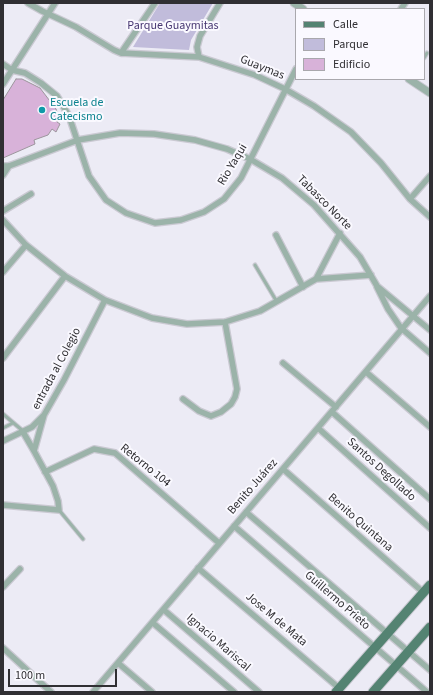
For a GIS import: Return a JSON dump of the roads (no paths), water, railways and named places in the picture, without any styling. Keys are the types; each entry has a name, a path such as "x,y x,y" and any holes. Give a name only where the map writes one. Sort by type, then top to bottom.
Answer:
{"main road":[{"path":"338,690 430,585"},
{"path":"373,692 430,627"}],"street":[{"name":"Guaymas","path":"28,3 61,19 114,50 122,53 199,57 255,75 285,89 314,106 351,132 381,163 410,199 430,217"},
{"path":"3,84 55,3"},
{"path":"122,53 155,3"},
{"path":"199,57 197,47 200,36 220,3"},
{"name":"Rio Yaqui","path":"3,64 12,70 25,73 41,83 57,96 69,116 89,176 106,200 126,214 154,223 180,220 204,212 224,199 241,178 295,70"},
{"path":"412,80 430,92"},
{"name":"Tabasco Norte","path":"3,175 6,166 78,140 120,133 154,134 195,140 250,159 282,178 314,205 360,257 377,286 430,330"},
{"path":"410,199 430,176"},
{"path":"3,211 31,194"},
{"path":"4,222 26,245 65,276 105,300 152,318 187,324 225,322 260,311 316,279 371,275"},
{"path":"316,279 340,234"},
{"path":"276,235 303,287"},
{"path":"3,272 26,245"},
{"path":"3,358 65,276"},
{"path":"377,286 388,310 401,328 430,353"},
{"name":"Benito Juárez","path":"92,692 164,610 219,543 366,372 412,315 430,296"},
{"name":"entrada al Colegio","path":"34,451 44,415 64,380 105,300"},
{"path":"183,399 199,411 211,416 221,412 231,404 235,397 237,389 225,322"},
{"path":"283,363 336,407"},
{"path":"366,372 430,427"},
{"name":"Santos Degollado","path":"332,412 430,498"},
{"path":"3,441 23,432 37,423 44,415"},
{"name":"Santos Degollado","path":"318,428 430,528"},
{"path":"3,504 59,510 58,501 45,472 23,432"},
{"name":"Retorno 104","path":"45,472 94,449 115,453 219,543"},
{"name":"Benito Quintana","path":"283,469 424,593"},
{"name":"Guillermo Prieto","path":"246,512 430,670"},
{"name":"Guillermo Prieto","path":"234,526 427,692"},
{"name":"Jose M de Mata","path":"198,568 338,690"},
{"path":"3,587 20,569"},
{"name":"Ignacio Mariscal","path":"164,610 259,692"},
{"path":"153,622 234,692"},
{"path":"3,648 51,692"},
{"path":"118,663 152,692"}],"lane":[{"path":"255,265 277,302"},
{"path":"3,414 23,432"},
{"path":"3,428 14,423"},
{"path":"59,510 82,539"}],"place":[{"name":"Escuela de Catecismo","path":"42,110"}],"park label":[{"name":"Parque Guaymitas","path":"173,26"}]}
